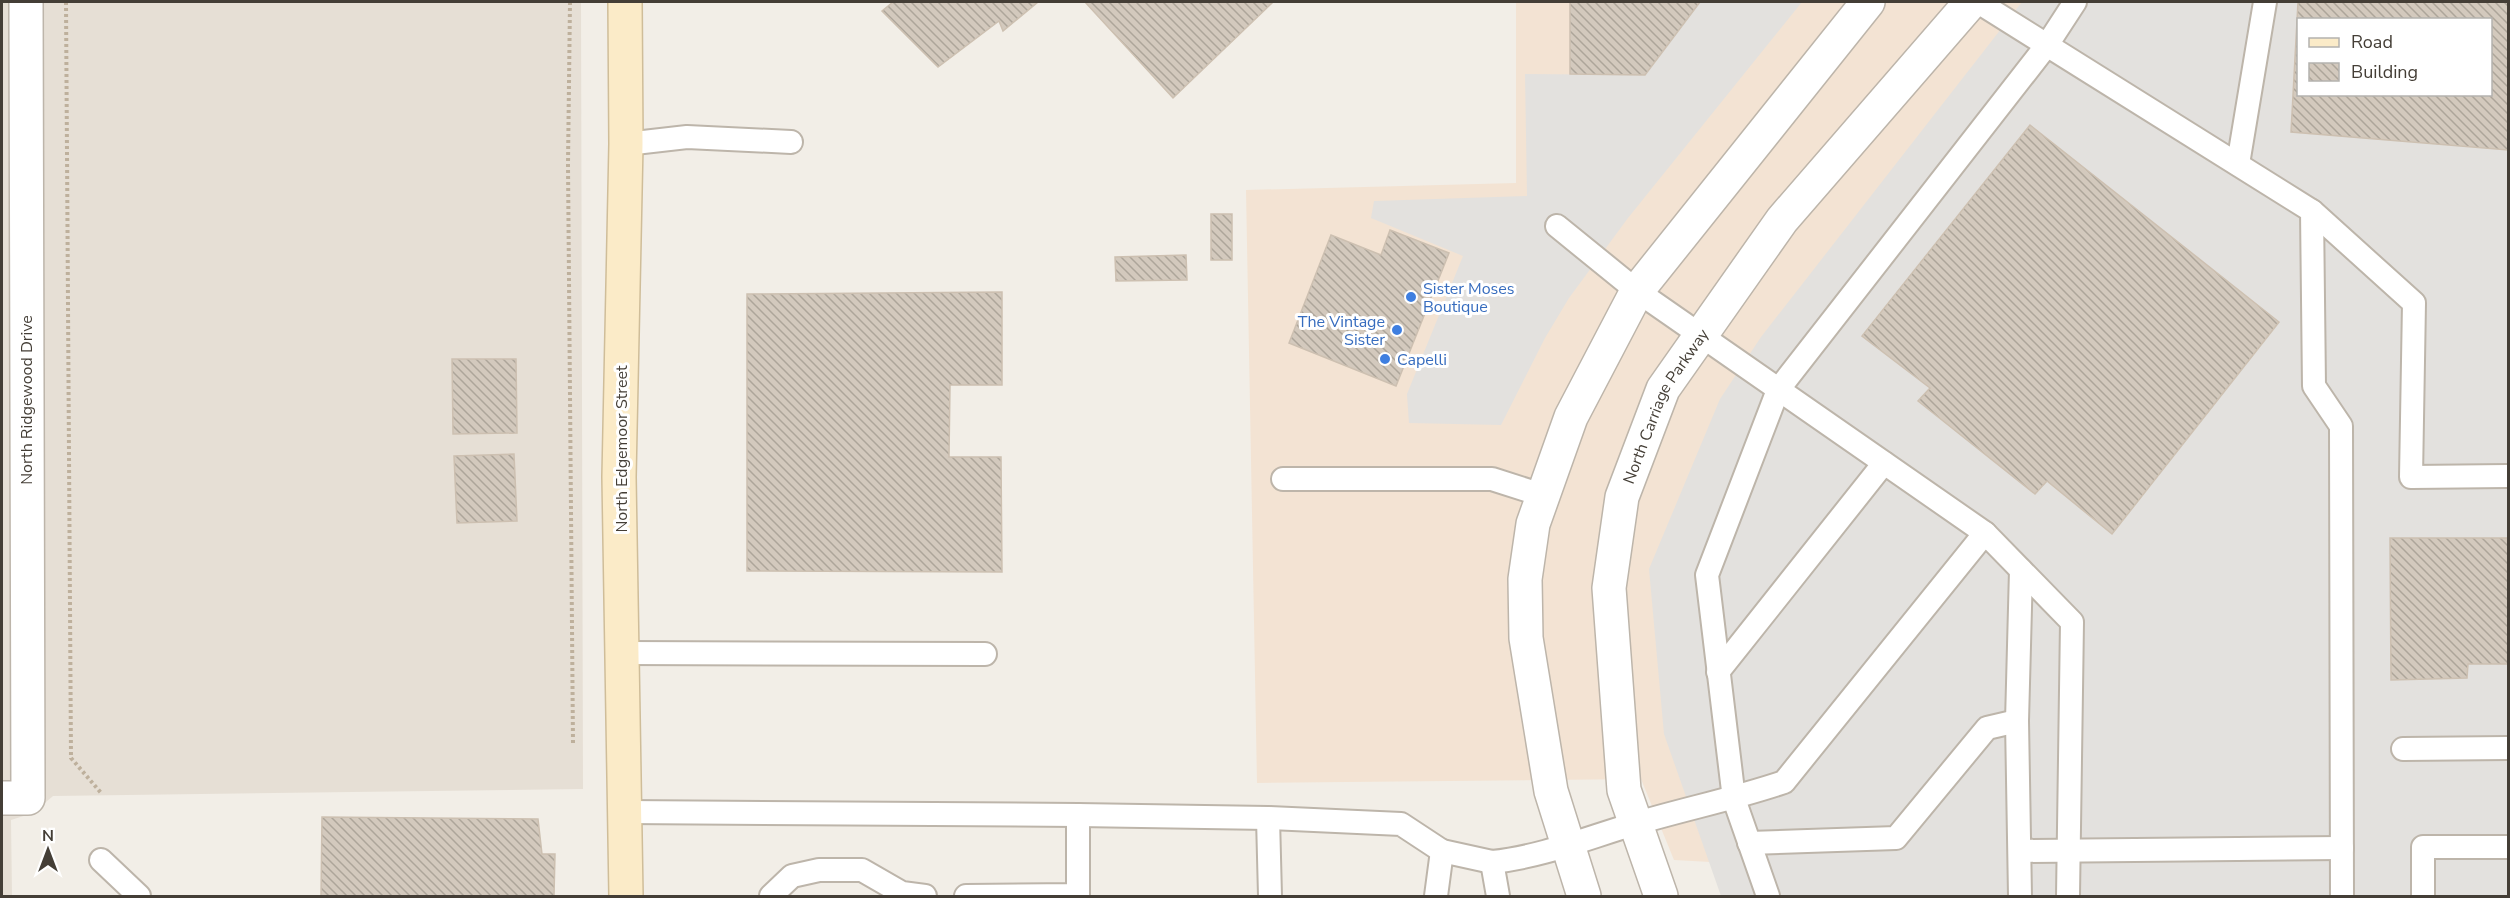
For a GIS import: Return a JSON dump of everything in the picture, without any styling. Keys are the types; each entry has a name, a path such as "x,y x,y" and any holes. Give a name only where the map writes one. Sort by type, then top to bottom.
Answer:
{"street":[{"name":"North Ridgewood Drive","path":"15,798 26,2"},
{"name":"North Edgemoor Street","path":"625,2 626,144 620,477 626,897"},
{"path":"1584,897 1551,791 1526,638 1525,579 1533,524 1542,495 1570,417 1636,291 1868,2"},
{"name":"North Carriage Parkway","path":"1661,897 1624,790 1609,588 1622,497 1663,389 1700,336 1782,220 1971,2"}],"lane":[{"path":"1978,2 2312,211 2414,303 2411,477 2508,476"},
{"path":"1768,897 1734,799 1707,575 1778,390 2047,45 2075,2"},
{"path":"2238,164 2265,2"},
{"path":"626,144 687,137 791,142"},
{"path":"2312,211 2314,386 2341,426 2342,897"},
{"path":"1557,226 1636,291 1985,533 2072,622 2068,897"},
{"path":"1718,672 1884,463"},
{"path":"1283,479 1492,479 1542,495"},
{"path":"625,812 1078,815 1268,818 1401,824 1442,851 1492,862 1519,859 1635,824 1734,799 1784,782 1985,533"},
{"path":"2020,897 2017,721 2021,570"},
{"path":"622,653 986,654"},
{"path":"1749,843 1896,838 1987,728 2017,721"},
{"path":"2403,749 2508,748"},
{"path":"966,897 1078,895 1078,815"},
{"path":"1268,818 1270,897"},
{"path":"2423,897 2423,847 2508,847"},
{"path":"2020,851 2342,848"},
{"path":"1437,897 1442,851"},
{"path":"101,860 139,897"},
{"path":"1492,862 1498,897"},
{"path":"771,897 792,876 819,870 862,870 902,895 925,897"}],"path":[{"path":"66,2 71,758 102,795"},
{"path":"570,2 568,176 573,743"}],"shaded area":[{"path":"2,2 581,2 583,789 53,796 33,813 11,820 12,896 2,896"},
{"path":"1516,2 2508,2 2492,92 2492,18 2297,18 2297,96 2491,96 2349,896 1674,860 1641,779 1257,783 1246,190 1516,183"},
{"path":"1700,2 1802,2 1628,218 1569,298 1545,338 1501,425 1409,423 1407,394 1463,256 1371,218 1374,201 1527,196 1525,74 1645,75"},
{"path":"2022,2 2508,2 2508,896 1721,896 1664,734 1649,569 1720,399 1761,337"}],"building":[{"path":"893,2 1038,2 1003,31 999,21 938,67 882,11"},
{"path":"1085,2 1273,2 1173,98"},
{"path":"1570,2 1700,2 1645,75 1570,74"},
{"path":"2298,2 2508,2 2508,150 2291,132 2297,21 2297,96 2492,96 2492,18 2297,18"},
{"path":"2030,125 2279,322 2112,534 2047,481 2035,494 1918,401 1930,388 1862,336"},
{"path":"1211,214 1232,214 1232,260 1211,260"},
{"path":"1390,230 1449,253 1396,386 1289,343 1331,235 1381,255"},
{"path":"1186,255 1187,280 1116,281 1115,257"},
{"path":"1002,292 1002,385 950,385 949,457 1001,457 1002,572 747,571 747,294"},
{"path":"452,359 516,359 517,433 453,434"},
{"path":"514,454 517,521 457,523 454,456"},
{"path":"2390,538 2508,538 2508,664 2468,664 2467,678 2391,680"},
{"path":"322,817 538,819 542,854 555,854 554,896 321,896"}],"place":[{"name":"Sister Moses Boutique","path":"1411,297"},
{"name":"The Vintage Sister","path":"1397,330"},
{"name":"Capelli","path":"1385,359"}]}
